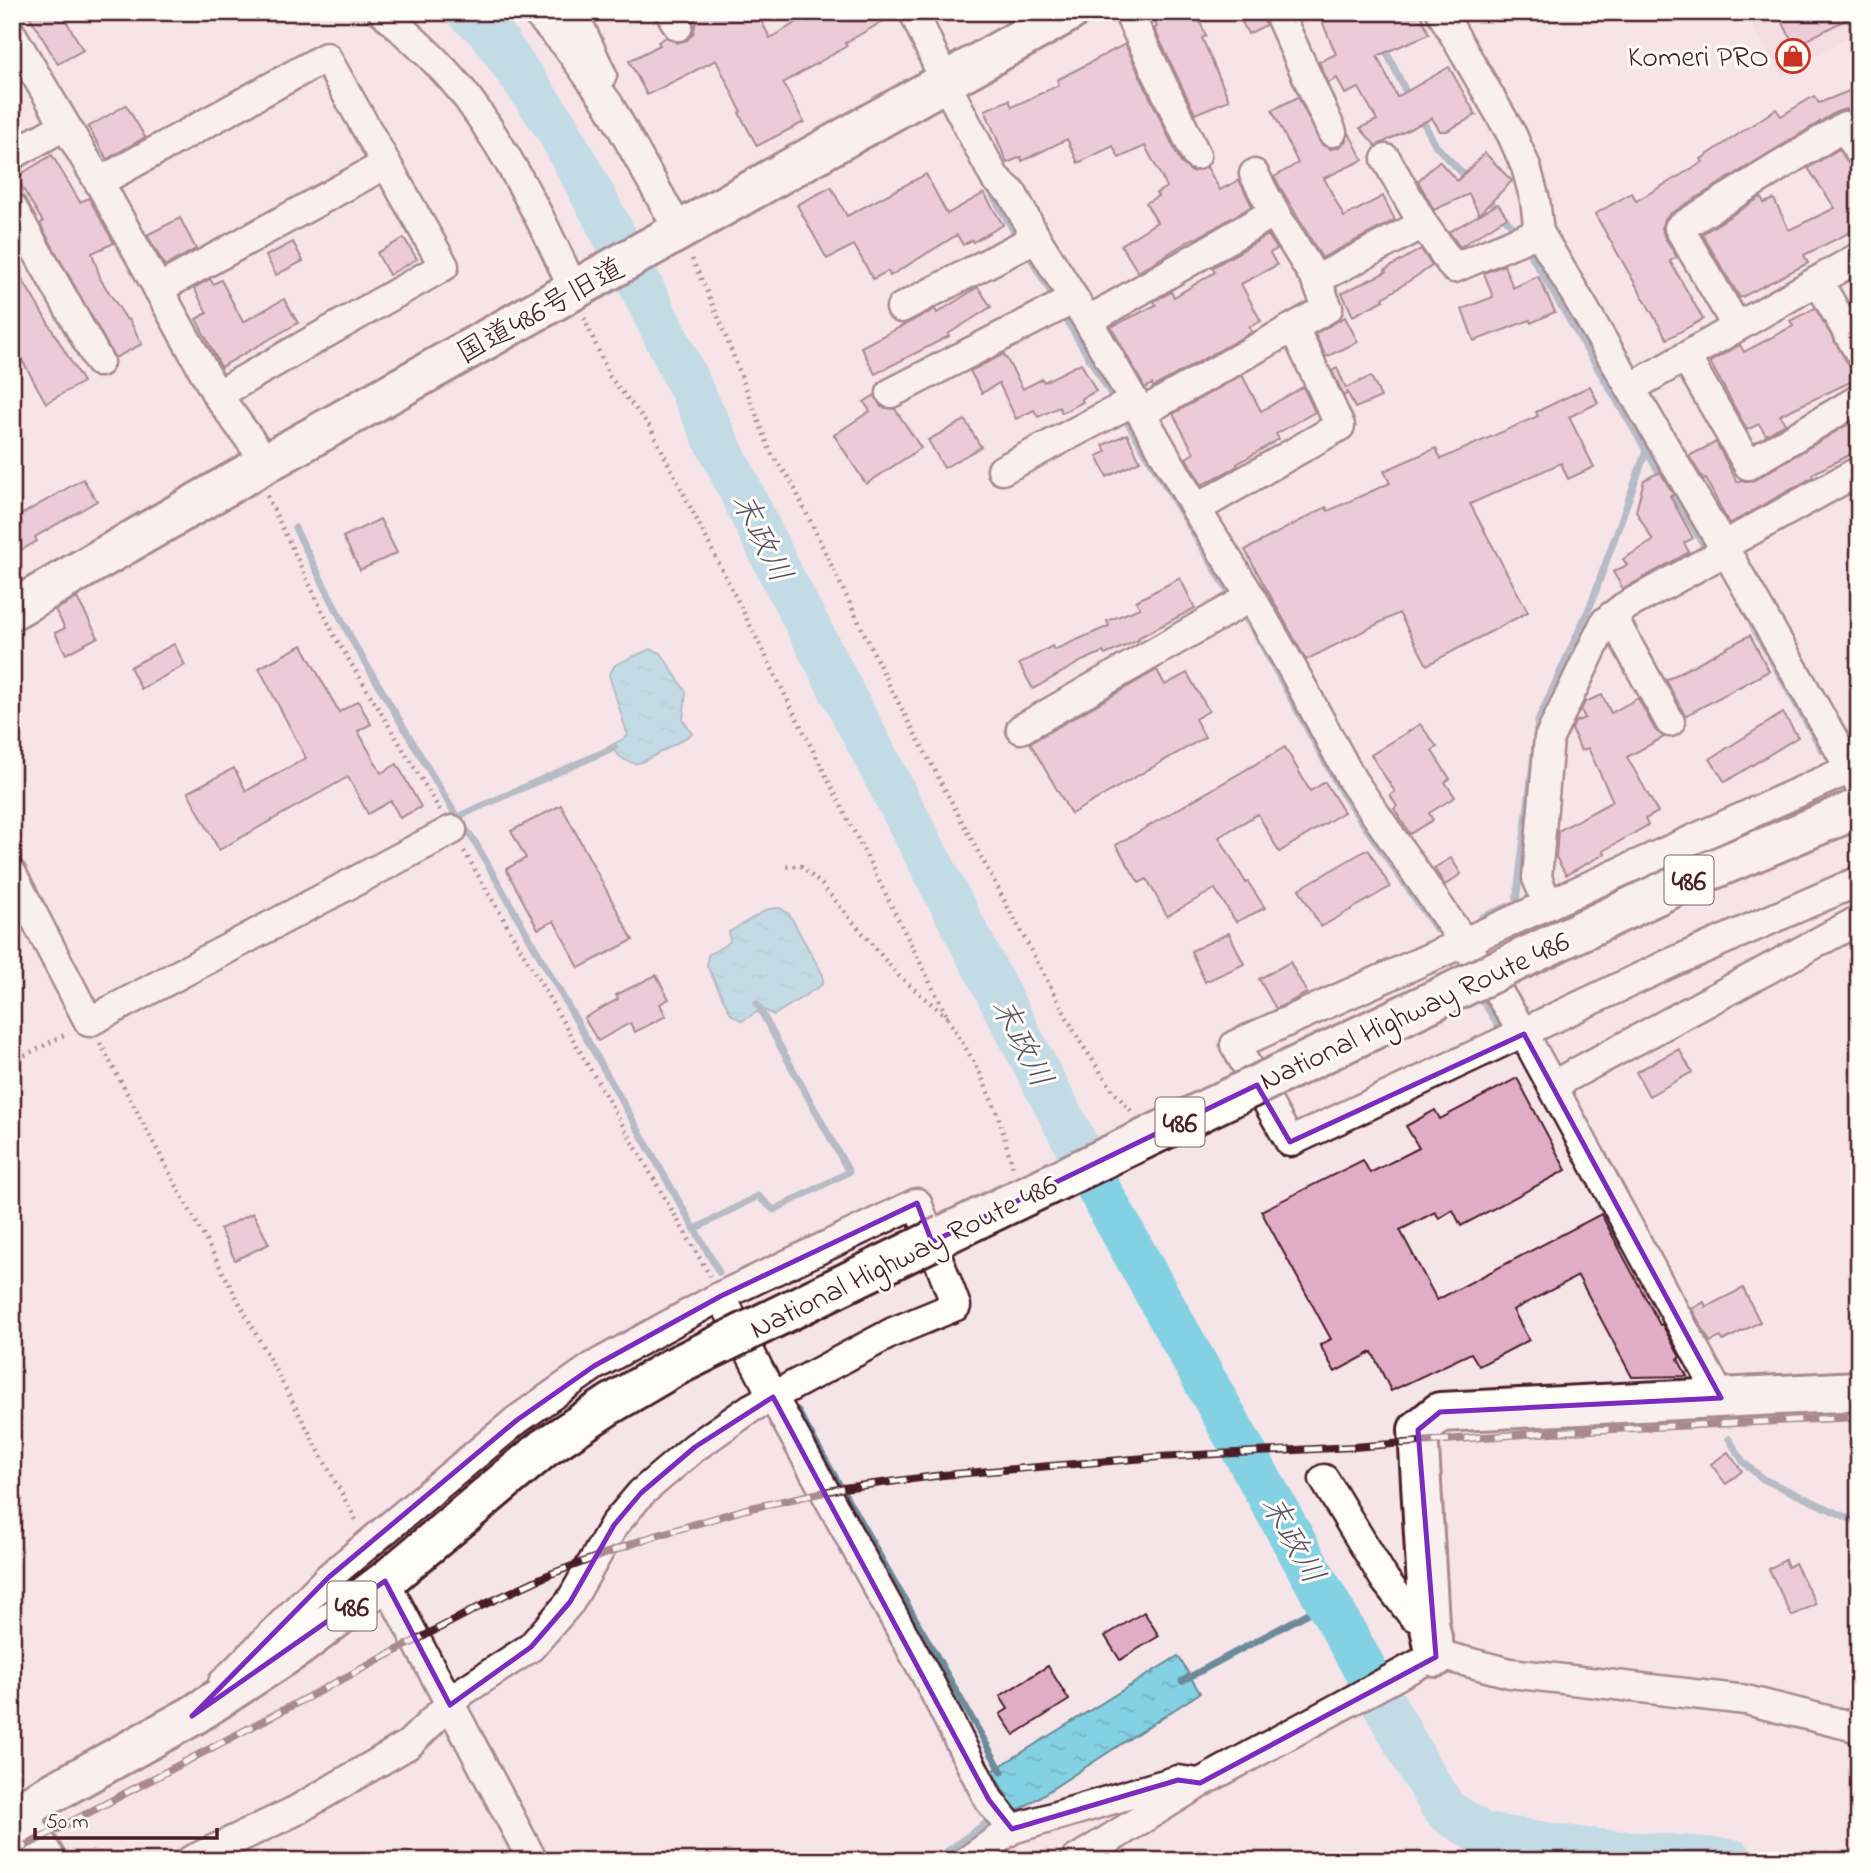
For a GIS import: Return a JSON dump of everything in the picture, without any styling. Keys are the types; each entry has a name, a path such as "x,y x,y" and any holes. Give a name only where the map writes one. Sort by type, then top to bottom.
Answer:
{"main road":[{"name":"国道486号旧道","path":"12,610 260,467 1069,12"},
{"name":"National Highway Route 486","path":"15,1814 192,1716 298,1647 385,1581 544,1447 672,1368 944,1235 1033,1182 1131,1136 1238,1094 1697,876 1859,808"},
{"path":"1425,1650 1418,1430 1440,1412 1859,1391"},
{"path":"15,1814 46,1861"}],"street":[{"path":"383,12 467,98 588,283"},
{"path":"536,12 566,45 609,104"},
{"path":"573,12 601,71 609,104 666,240"},
{"path":"914,12 945,82 995,178 1012,193 1027,243 1070,308 1129,408 1196,509 1241,602 1352,780 1463,943 1513,1039 1553,1085 1721,1398"},
{"path":"1128,12 1196,155"},
{"path":"1278,12 1332,132"},
{"path":"1441,12 1512,135 1526,167 1535,200 1528,237 1631,388 1719,553 1856,772 1548,905 1235,1045 1290,1142 1673,962 1859,881"},
{"path":"12,35 99,182 260,467"},
{"path":"99,182 326,57 444,266 217,395"},
{"path":"12,155 64,126"},
{"path":"1737,327 1679,228 1845,126 1859,152"},
{"path":"1386,159 1423,224 1454,268 1528,237"},
{"path":"158,289 386,164"},
{"path":"1002,470 1294,328 1328,308 1316,280 1254,174"},
{"path":"12,207 99,362"},
{"path":"891,393 1274,212"},
{"path":"1316,280 1423,224"},
{"path":"901,308 1027,243"},
{"path":"1631,388 1859,257"},
{"path":"1818,281 1859,352"},
{"path":"1196,509 1340,426 1294,328"},
{"path":"1686,357 1748,465 1859,399"},
{"path":"1548,905 1537,878 1549,738 1605,622 1624,607 1859,471"},
{"path":"1021,729 1241,602"},
{"path":"1612,616 1670,722"},
{"path":"12,874 89,1022 452,830"},
{"path":"1553,1085 1859,920"},
{"path":"190,1861 295,1811 409,1744 462,1692 531,1647 570,1602 614,1525 641,1493 695,1447 751,1408 893,1332 956,1306 917,1203 721,1296 594,1366 517,1420 329,1577 240,1664 192,1716"},
{"path":"721,1296 773,1397 1003,1817"},
{"path":"1324,1479 1385,1580 1413,1616 1425,1650"},
{"path":"385,1581 533,1861"},
{"path":"1074,1861 1200,1783 1321,1718 1425,1650 1510,1672 1746,1700 1859,1728"},
{"path":"967,1861 1003,1817 1178,1780 1200,1783"}],"path":[{"path":"666,240 717,314 771,453 791,481 890,687 1079,1040 1114,1092 1131,1136"},
{"path":"588,283 589,334 610,377 650,427 1033,1182"},
{"path":"260,467 335,637 452,830 721,1296"},
{"path":"783,867 801,866 822,884 899,976 948,1018"},
{"path":"12,1062 89,1022 369,1545"}],"highlighted area":[{"path":"1524,1034 1721,1398 1440,1412 1418,1430 1436,1657 1200,1783 1178,1780 1012,1829 989,1800 773,1397 695,1447 641,1493 614,1525 570,1602 531,1647 450,1705 385,1581 192,1716 329,1577 517,1420 594,1366 721,1296 917,1203 932,1242 1257,1085 1290,1142"}],"shaded area":[{"name":"Komeri PRO","path":"1744,12 1859,12 1859,37 1856,33 1782,75"}],"water":[{"path":"650,649 661,653 686,692 683,720 692,734 649,758 634,763 622,758 610,746 628,736 609,675 615,665"},
{"path":"780,908 789,914 823,975 823,984 774,1015 762,1009 742,1021 731,1014 707,966 708,955 730,942 729,932 768,909"},
{"path":"1178,1656 1200,1693 1016,1812 992,1771"}],"building":[{"path":"27,12 61,12 83,50 58,64"},
{"path":"691,12 757,12 770,38 814,12 898,13 783,83 804,122 757,146 716,60 647,95 629,61 660,45 658,42 667,37 677,43 687,40 693,34 696,22"},
{"path":"1151,12 1196,12 1206,36 1202,38 1229,100 1195,114 1154,28 1157,27"},
{"path":"1237,12 1262,12 1266,25 1248,34"},
{"path":"1318,12 1420,12 1429,34 1377,56 1397,97 1449,67 1476,115 1447,131 1440,131 1432,118 1376,146 1360,128 1377,120 1359,88 1345,94 1337,78 1328,83 1319,62 1336,54"},
{"path":"1777,12 1859,12 1859,13 1795,46"},
{"path":"1125,44 1181,163 1192,172 1207,167 1220,190 1239,180 1252,206 1138,272 1121,245 1157,222 1146,203 1167,187 1145,146 1119,158 1113,146 1078,163 1067,139 1022,161 1021,157 1007,163 985,110 1009,100 1012,107 1059,85 1057,80"},
{"path":"1859,87 1859,117 1846,109 1836,112 1665,219 1662,228 1664,236 1677,257 1670,261 1703,319 1667,339 1595,214 1632,193 1636,201 1703,162 1701,159 1776,109 1781,116 1814,96 1819,103"},
{"path":"1298,97 1322,145 1331,149 1339,147 1346,141 1349,133 1363,160 1324,178 1344,217 1383,196 1395,220 1322,258 1274,177 1298,163 1272,110"},
{"path":"126,105 145,137 107,159 88,127"},
{"path":"1839,149 1859,180 1859,228 1804,255 1808,263 1740,298 1702,234 1761,197 1764,203 1774,199 1789,230 1835,208 1808,168"},
{"path":"1485,153 1512,181 1479,214 1469,194 1434,210 1418,181 1439,161 1457,181"},
{"path":"52,155 80,202 89,198 114,243 92,253 101,280 127,320 129,319 142,344 115,358 16,177"},
{"path":"926,174 947,214 984,193 1003,225 963,245 957,235 890,276 888,271 873,279 854,245 827,259 797,205 831,187 847,216"},
{"path":"1498,204 1507,217 1460,247 1449,232"},
{"path":"180,218 196,249 165,266 147,235"},
{"path":"1268,235 1277,249 1270,253 1277,265 1241,284 1261,321 1249,327 1252,332 1153,387 1152,384 1145,388 1111,327 1156,305 1154,301 1171,292 1174,297 1215,272 1212,268"},
{"path":"404,238 417,259 389,275 377,253"},
{"path":"293,242 303,261 276,275 266,256"},
{"path":"1421,249 1432,266 1383,298 1384,300 1353,316 1342,293 1386,272 1385,270"},
{"path":"12,262 83,382 46,403 12,342"},
{"path":"1504,265 1513,288 1538,276 1555,312 1531,323 1530,320 1474,341 1462,309 1493,297 1484,273"},
{"path":"210,279 213,284 221,280 243,322 284,299 298,323 221,367 196,319 207,313 194,288"},
{"path":"978,287 991,307 948,334 949,336 875,374 861,347 935,309 937,313"},
{"path":"1815,308 1857,379 1780,415 1785,424 1766,435 1759,424 1747,430 1710,362 1740,345 1744,352 1793,326 1790,321"},
{"path":"1345,317 1358,342 1326,357 1315,334"},
{"path":"1004,354 1023,389 1042,379 1044,382 1081,363 1096,391 1081,399 1083,402 1062,413 1059,407 1038,417 1034,410 1016,419 999,383 982,393 970,371"},
{"path":"1337,368 1346,388 1371,376 1381,397 1355,408 1348,393 1344,396 1332,371"},
{"path":"1242,375 1261,411 1303,387 1315,412 1276,434 1279,439 1237,464 1238,466 1202,485 1186,458 1194,453 1173,414"},
{"path":"1590,386 1598,403 1569,417 1594,467 1568,479 1561,463 1470,504 1528,612 1427,665 1399,613 1306,660 1245,550 1326,507 1328,511 1390,483 1384,471 1436,448 1441,459 1538,416 1536,412"},
{"path":"875,395 881,407 895,409 921,448 866,484 834,435 870,411 864,402"},
{"path":"1859,418 1859,450 1812,474 1813,477 1729,524 1706,479 1704,480 1689,456 1716,442 1737,482 1749,482"},
{"path":"965,420 981,447 944,468 928,440"},
{"path":"1127,434 1140,461 1107,477 1097,456 1106,452 1103,445"},
{"path":"1660,472 1674,495 1670,496 1693,538 1684,543 1689,552 1623,589 1613,572 1627,565 1623,559 1653,541 1636,511 1644,480"},
{"path":"83,479 97,501 35,537 37,541 12,555 12,520"},
{"path":"380,519 397,553 360,570 343,537"},
{"path":"1180,578 1195,608 1138,638 1139,640 1105,655 1103,652 1082,661 1033,689 1019,664 1052,646 1054,650 1109,626 1107,621 1140,608 1136,601"},
{"path":"77,598 98,637 66,654 55,633 65,628 55,610"},
{"path":"1750,635 1769,671 1685,716 1666,680"},
{"path":"174,644 185,665 141,689 130,667"},
{"path":"302,645 339,712 358,701 371,724 358,731 381,773 397,764 421,807 400,818 391,801 368,814 348,777 219,850 188,792 234,768 246,791 306,758 259,668"},
{"path":"1157,670 1165,685 1187,673 1209,711 1195,719 1205,737 1071,814 1030,743"},
{"path":"1602,695 1611,713 1638,698 1655,730 1664,737 1627,757 1658,812 1645,819 1648,825 1603,851 1605,854 1566,875 1556,857 1558,831 1613,801 1588,748 1581,751 1572,729 1575,722 1585,718 1581,710 1585,702"},
{"path":"1783,713 1798,737 1725,782 1710,759"},
{"path":"1420,724 1437,747 1432,751 1450,779 1445,782 1455,797 1429,813 1433,820 1410,834 1394,809 1397,806 1390,795 1395,792 1371,755"},
{"path":"1285,747 1310,791 1325,782 1344,812 1279,852 1258,814 1219,837 1246,883 1248,882 1265,908 1236,922 1215,889 1167,916 1147,879 1139,883 1116,845"},
{"path":"561,805 633,940 579,968 554,921 538,929 506,869 526,858 511,831"},
{"path":"1368,849 1390,887 1321,927 1299,889"},
{"path":"1451,858 1461,874 1445,885 1434,868"},
{"path":"1229,933 1244,964 1205,982 1191,951"},
{"path":"1290,962 1307,993 1276,1009 1259,979"},
{"path":"656,975 669,999 660,1004 666,1016 635,1032 630,1023 598,1041 584,1018 618,999 616,995"},
{"path":"1679,1049 1692,1072 1649,1096 1636,1072"},
{"path":"1517,1078 1566,1170 1461,1226 1453,1210 1439,1218 1435,1212 1400,1230 1437,1300 1601,1214 1680,1357 1678,1359 1687,1376 1632,1377 1578,1276 1513,1310 1529,1340 1479,1366 1471,1353 1391,1391 1372,1352 1335,1372 1320,1345 1331,1339 1261,1211 1363,1160 1370,1173 1419,1148 1406,1126 1435,1110 1440,1119"},
{"path":"253,1213 269,1244 235,1260 220,1229"},
{"path":"1743,1288 1760,1322 1723,1341 1721,1337 1710,1342 1692,1309 1704,1302 1706,1307"},
{"path":"1728,1452 1742,1471 1726,1484 1711,1464"},
{"path":"1785,1560 1788,1567 1795,1563 1816,1604 1792,1616 1769,1569"},
{"path":"1144,1612 1159,1636 1120,1660 1105,1636"},
{"path":"1048,1666 1069,1700 1014,1735 1000,1714 1008,1709 1000,1696"}],"waterway":[{"name":"末政川","path":"468,12 489,30 557,128 642,288 781,574 1102,1195 1445,1810 1484,1835 1586,1850 1732,1861"},
{"path":"1383,45 1410,100"},
{"path":"1420,116 1436,146 1470,181"},
{"path":"993,196 1019,240"},
{"path":"1486,197 1520,235"},
{"path":"1525,245 1663,479"},
{"path":"1026,250 1055,300"},
{"path":"1061,311 1116,403"},
{"path":"1122,413 1234,601"},
{"path":"1482,917 1516,903 1538,721 1591,604 1646,451"},
{"path":"1670,489 1709,554"},
{"path":"295,528 353,642 457,817 475,842 719,1272"},
{"path":"1241,611 1342,793 1436,929"},
{"path":"1753,627 1822,750"},
{"path":"457,817 615,747"},
{"path":"1478,993 1503,1033"},
{"path":"695,1229 758,1196 774,1210 849,1172 757,1004"},
{"path":"1600,1204 1623,1246"},
{"path":"797,1410 1002,1772"},
{"path":"1729,1439 1744,1463 1763,1479 1859,1523"},
{"path":"1182,1681 1329,1602"},
{"path":"934,1861 994,1817"},
{"path":"1199,1853 1204,1861"}],"railway":[{"path":"12,1853 481,1606 548,1575 645,1539 746,1509 843,1488 943,1475 1158,1457 1353,1447 1552,1432 1859,1417"}],"place":[{"name":"Komeri PRO","path":"1793,56"}]}
